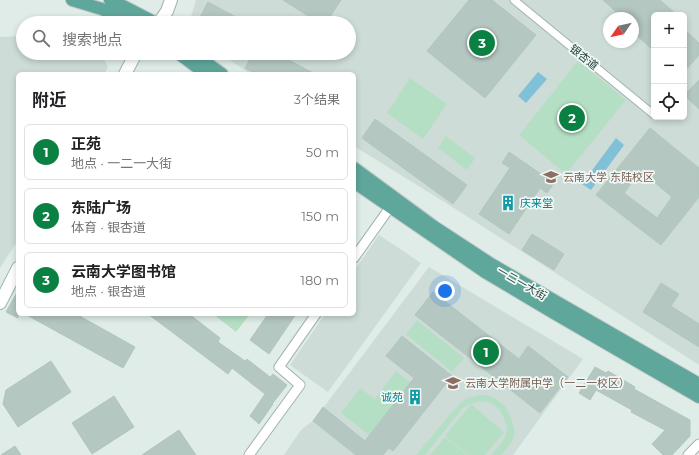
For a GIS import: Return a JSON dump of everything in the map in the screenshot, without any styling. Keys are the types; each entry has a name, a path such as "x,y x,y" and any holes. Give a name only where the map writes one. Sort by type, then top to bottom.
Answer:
{"main road":[{"path":"72,0 102,9 116,16"},
{"path":"110,0 142,16"},
{"path":"164,16 171,0"},
{"path":"125,72 132,60"},
{"path":"187,60 203,72"},
{"path":"203,60 219,72"},
{"name":"一二一大街","path":"356,169 433,226 491,264 699,384"},
{"name":"一二一大街","path":"356,183 485,272 699,397"},
{"path":"0,303 16,272"}],"street":[{"name":"银杏道","path":"514,0 651,112"},
{"path":"356,255 391,206"},
{"path":"249,455 300,385 279,367 315,316"},
{"path":"688,455 699,444"}],"shaded area":[{"name":"云南大学 东陆校区","path":"196,0 699,0 699,365 454,208 356,147 356,72 247,72 230,60 356,60 356,16 191,16"},
{"path":"16,36 16,60 104,60 108,67 105,72 16,72 16,243 0,268 0,37"},
{"path":"379,235 421,263 328,392 290,365 324,316 356,316 356,268"},
{"name":"云南大学附属中学（一二一校区）","path":"429,267 583,359 513,455 284,455 301,430 315,419"}],"green space":[{"path":"578,61 626,100 566,174 519,135"},
{"path":"410,78 447,104 423,139 387,113"},
{"path":"446,136 475,158 467,170 438,148"},
{"path":"216,316 248,316 236,332"},
{"path":"417,320 464,358 452,372 406,334"},
{"path":"396,371 411,383 369,435 341,413 360,388 375,399"},
{"path":"478,395 487,395 496,399 505,406 512,420 515,432 511,443 501,455 491,455 505,438 507,428 504,418 495,406 490,403 480,401 474,402 463,408 425,455 416,455 459,404 468,398"},
{"path":"471,404 504,432 485,455 468,455 445,436"},
{"path":"445,437 467,455 430,455"}],"water":[{"path":"538,72 547,79 526,103 518,96"},
{"path":"616,138 624,145 591,190 582,184"}],"building":[{"path":"283,0 341,0 331,16 308,16"},
{"path":"469,0 492,0 536,35 485,98 427,51"},
{"path":"603,0 660,0 674,12 651,12 651,48 639,37 639,12 616,12"},
{"path":"208,2 234,16 201,16"},
{"path":"687,32 699,43 699,55 687,69"},
{"path":"249,60 289,60 311,72 252,72 245,68"},
{"path":"699,80 699,109 687,98 687,92"},
{"path":"375,119 467,185 453,204 362,138"},
{"path":"650,128 699,168 699,197 661,245 596,195","holes":["643,168 653,176 653,181 672,197 657,218 624,193"]},
{"name":"庆来堂","path":"509,152 554,183 547,193 540,188 509,234 479,214 510,168 502,163"},
{"path":"532,234 564,254 554,270 522,250"},
{"path":"661,283 679,294 671,306 699,324 699,347 643,312"},
{"path":"433,292 519,359 528,346 568,377 540,413 415,315"},
{"path":"16,294 16,316 18,316 18,318 6,312"},
{"path":"29,316 80,316 135,347 123,368"},
{"path":"151,316 192,316 220,338 218,342 245,361 247,359 270,377 273,374 287,385 259,424 250,416 265,394 232,368 228,374"},
{"path":"267,316 295,316 269,354 250,340"},
{"name":"诚苑","path":"402,336 452,376 393,451 389,448 383,455 356,455 313,421 323,407 365,441 414,378 386,356"},
{"path":"51,361 71,392 18,427 3,404 6,390"},
{"path":"595,367 606,373 608,371 635,387 634,389 690,420 690,436 672,455 663,455 652,444 665,430 631,412 632,410 596,390 590,400 579,393"},
{"path":"114,396 134,427 92,454 72,423"},
{"path":"179,430 196,455 142,455"},
{"path":"15,446 21,455 1,455"}],"place":[{"name":"云南大学图书馆","path":"482,43"},
{"name":"东陆广场","path":"572,118"},
{"name":"云南大学 东陆校区","path":"551,177"},
{"name":"庆来堂","path":"508,203"},
{"name":"正苑","path":"486,352"},
{"name":"云南大学附属中学（一二一校区）","path":"453,383"},
{"name":"诚苑","path":"415,397"}]}
